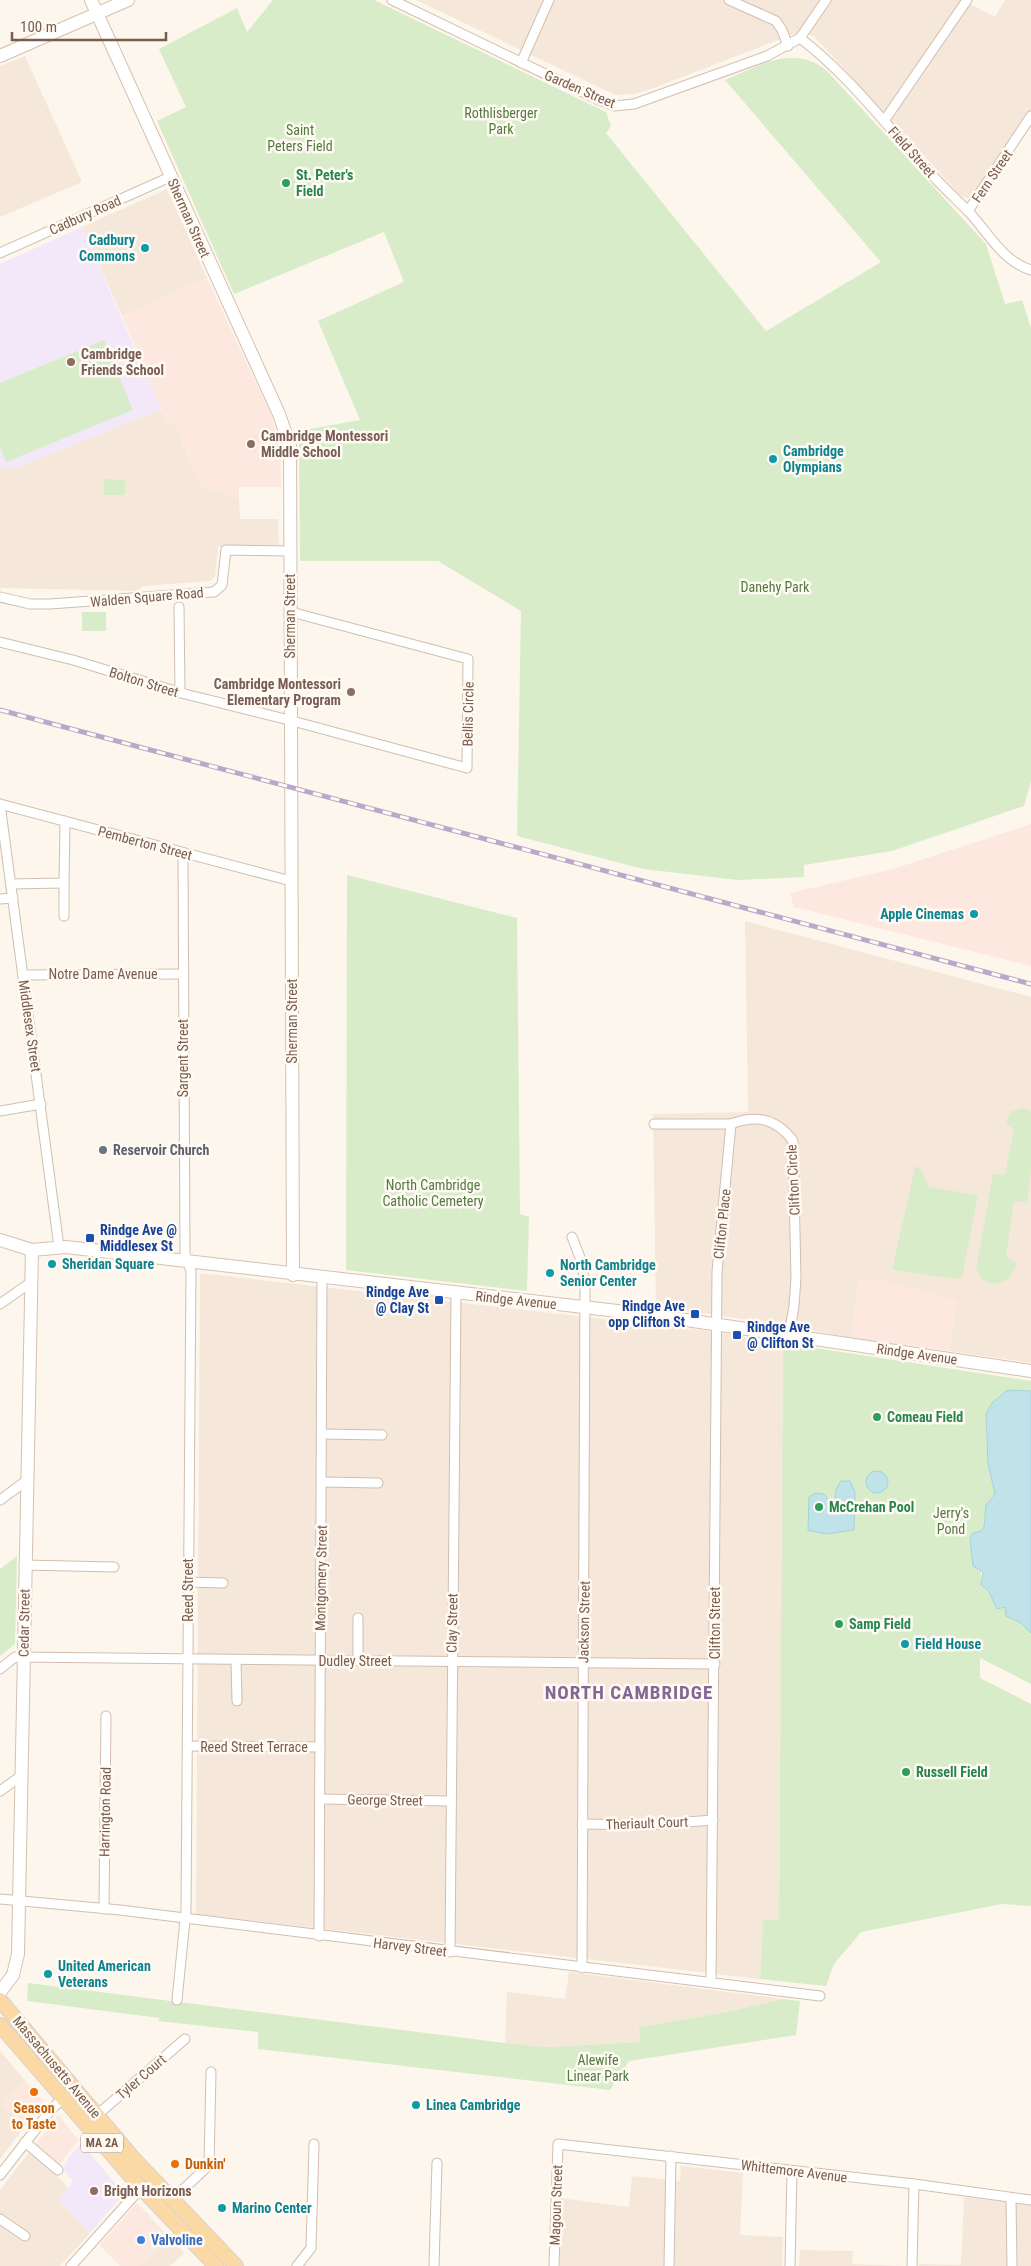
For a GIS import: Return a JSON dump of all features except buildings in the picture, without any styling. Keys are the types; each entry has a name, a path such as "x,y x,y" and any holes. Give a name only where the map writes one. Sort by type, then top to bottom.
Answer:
{"main road":[{"name":"Massachusetts Avenue","path":"0,2000 68,2094 85,2124 141,2188 216,2266"},
{"name":"Massachusetts Avenue","path":"0,2025 68,2094 97,2115 151,2178 236,2266"},
{"path":"85,2124 97,2115"},
{"path":"141,2188 151,2178"},
{"path":"162,2210 172,2200"}],"street":[{"name":"Sherman Street","path":"91,0 287,434 290,455 291,612 289,720 293,1274"},
{"path":"0,56 128,0"},
{"path":"522,63 549,0"},
{"path":"729,0 776,22 782,30 788,46"},
{"path":"800,38 826,0"},
{"path":"884,121 967,0"},
{"name":"Garden Street","path":"396,1 599,100 624,106 767,56 800,38"},
{"name":"Field Street","path":"800,38 826,58 933,176 968,211 1005,256 1021,267 1031,270"},
{"name":"Fern Street","path":"968,211 1031,116"},
{"name":"Cadbury Road","path":"0,253 170,177"},
{"name":"Walden Square Road","path":"0,597 30,604 50,604 214,592 222,585 226,550 290,551"},
{"path":"178,606 180,693"},
{"name":"Bellis Circle","path":"289,720 467,768 468,659 291,612"},
{"name":"Bolton Street","path":"0,642 72,660 180,693 289,720"},
{"name":"Pemberton Street","path":"0,804 291,882"},
{"name":"Middlesex Street","path":"0,804 59,1247"},
{"path":"64,916 65,821"},
{"name":"Sargent Street","path":"183,853 185,1254 188,1262"},
{"path":"10,884 64,883"},
{"path":"0,900 13,898"},
{"name":"Notre Dame Avenue","path":"23,975 183,974"},
{"path":"0,1111 40,1104"},
{"name":"Clifton Circle","path":"654,1124 731,1124 743,1120 770,1120 777,1124 793,1141 796,1285 789,1335"},
{"name":"Clifton Place","path":"717,1324 720,1229 731,1124"},
{"name":"Jackson Street","path":"572,1237 584,1272 585,1307 582,1968"},
{"name":"Rindge Avenue","path":"0,1240 32,1250 59,1247 322,1279 585,1307 717,1324 1031,1371"},
{"name":"Cedar Street","path":"0,1992 11,1979 18,1963 24,1565 32,1250"},
{"name":"Reed Street","path":"177,2000 186,1919 187,1582 191,1281 188,1262"},
{"name":"Montgomery Street","path":"319,1936 322,1279"},
{"path":"0,1304 30,1283"},
{"name":"Clay Street","path":"450,1952 456,1294"},
{"name":"Clifton Street","path":"711,1982 717,1324"},
{"path":"322,1434 382,1435"},
{"path":"0,1500 26,1481"},
{"path":"322,1482 378,1483"},
{"path":"24,1565 114,1567"},
{"path":"187,1582 223,1582"},
{"path":"358,1618 358,1660"},
{"name":"Dudley Street","path":"0,1669 15,1658 715,1664"},
{"path":"236,1660 238,1700"},
{"name":"Harrington Road","path":"104,1909 106,1716"},
{"name":"Reed Street Terrace","path":"188,1746 320,1747"},
{"path":"0,1791 21,1776"},
{"name":"George Street","path":"320,1799 451,1800"},
{"name":"Theriault Court","path":"582,1824 647,1825 712,1820"},
{"name":"Harvey Street","path":"0,1899 104,1909 820,1996"},
{"name":"Tyler Court","path":"97,2115 185,2039"},
{"path":"172,2200 209,2165 212,2072"},
{"path":"0,2175 25,2142 68,2094"},
{"path":"25,2142 58,2170"},
{"path":"298,2266 312,2248 314,2144"},
{"name":"Whittemore Avenue","path":"558,2144 914,2184 1031,2200"},
{"name":"Magoun Street","path":"554,2266 558,2144"},
{"path":"668,2266 671,2156"},
{"path":"434,2266 437,2163"},
{"path":"790,2266 792,2171"},
{"path":"912,2266 914,2184"},
{"path":"71,2266 141,2188"},
{"path":"1011,2198 1012,2266"},
{"path":"0,2220 24,2236"}],"shaded area":[{"path":"416,0 962,0 995,17 1005,0 1031,0 1031,112 975,197 967,198 960,195 814,36 799,32 651,89 635,94 615,95"},
{"path":"25,56 82,182 0,217 0,66"},
{"name":"Cadbury Commons","path":"167,189 207,278 122,316 82,227"},
{"name":"Cambridge Friends School","path":"82,227 161,409 18,467 0,467 0,264"},
{"path":"207,278 271,415 280,447 281,487 239,487 239,498 201,487 174,422 168,425 122,316"},
{"path":"161,409 168,425 174,422 201,487 239,498 240,519 278,519 279,547 218,547 215,576 210,581 144,586 136,591 0,588 0,467 18,467"},
{"path":"1031,824 1031,966 794,907 790,893 893,869"},
{"path":"745,921 1031,997 1031,1363 949,1351 956,1300 883,1281 859,1280 851,1338 802,1328 656,1306 653,1114 748,1112"},
{"path":"200,1273 702,1330 783,1343 779,1920 763,1920 760,1979 196,1914"},
{"path":"859,1279 883,1281 956,1300 949,1351 851,1338"},
{"path":"569,1972 783,1999 726,2012 639,2027 640,2042 547,2047 505,2043 507,1992 565,1999"},
{"path":"0,2051 24,2079 3,2106 26,2125 0,2159"},
{"path":"24,2079 44,2103 26,2125 3,2106"},
{"path":"58,2115 79,2140 60,2164 36,2144"},
{"name":"Bright Horizons","path":"81,2143 124,2194 90,2233 59,2200 73,2181 63,2169 67,2160"},
{"path":"30,2151 48,2165 68,2188 60,2200 90,2233 60,2266 0,2266 0,2190"},
{"path":"681,2166 743,2173 740,2235 783,2237 782,2266 560,2266 561,2198 629,2207 632,2176 680,2181"},
{"path":"964,2197 1031,2205 1031,2266 919,2266 919,2264 961,2265"},
{"path":"137,2203 169,2237 138,2266 120,2266 99,2245"},
{"path":"169,2237 184,2253 170,2266 138,2266"},
{"path":"800,2250 853,2251 852,2264 904,2266 799,2266"}],"green space":[{"name":"Danehy Park","path":"273,0 374,0 606,112 611,126 606,133 766,331 881,262 725,80 764,64 789,58 802,59 814,63 827,71 986,244 1005,304 1022,300 1031,328 1031,781 1024,806 892,851 804,865 804,877 738,880 643,869 517,836 521,611 438,561 300,561 299,431 360,420 318,321 404,282 384,232 234,294 157,121 186,107 159,49 237,8 247,32"},
{"path":"104,340 133,410 6,462 0,448 0,383"},
{"path":"104,479 125,480 125,495 104,495"},
{"path":"82,612 106,612 106,631 82,631"},
{"name":"North Cambridge Catholic Cemetery","path":"347,875 517,918 520,1214 529,1217 527,1291 346,1270"},
{"path":"1024,1108 1031,1111 1031,1171 1027,1203 1014,1201 1006,1256 1017,1264 1009,1279 994,1284 983,1280 976,1270 993,1174 1005,1175 1014,1129 1006,1124 1010,1112"},
{"path":"915,1167 919,1167 929,1187 978,1195 962,1277 957,1279 892,1270"},
{"path":"783,1343 1031,1381 1031,1391 1011,1392 997,1399 989,1410 986,1425 987,1442 995,1494 986,1505 984,1527 981,1531 981,1585 988,1590 997,1609 1006,1607 1006,1616 1021,1623 1031,1633 1031,1684 980,1658 980,1678 1031,1704 1031,1906 1002,1904 861,1932 834,1964 826,1986 760,1979 763,1920 779,1920"},
{"path":"17,1556 15,1644 0,1656 0,1569"},
{"name":"Alewife Linear Park","path":"28,1983 547,2047 640,2042 639,2027 726,2012 783,1999 800,2001 796,2035 629,2061 610,2090 258,2049 258,2032 158,2021 160,2018 27,2001"}],"water":[{"name":"Jerry's Pond","path":"1006,1391 1031,1391 1031,1633 1021,1623 1006,1616 1005,1607 997,1609 988,1590 981,1585 983,1572 973,1566 970,1538 973,1533 981,1531 984,1527 986,1505 995,1494 988,1463 986,1414 992,1403"},
{"path":"877,1471 885,1474 888,1482 885,1490 877,1493 869,1490 866,1482 869,1474"},
{"name":"McCrehan Pool","path":"841,1481 850,1481 855,1492 854,1530 826,1534 808,1530 809,1497 815,1493 824,1494 828,1499 830,1508 834,1509 836,1490"}],"railway":[{"path":"0,710 1031,984"}],"place":[{"name":"St. Peter's Field","path":"286,183"},
{"name":"Cadbury Commons","path":"145,248"},
{"name":"Cambridge Friends School","path":"71,362"},
{"name":"Cambridge Montessori Middle School","path":"251,444"},
{"name":"Cambridge Olympians","path":"773,459"},
{"name":"Cambridge Montessori Elementary Program","path":"351,692"},
{"name":"Apple Cinemas","path":"974,914"},
{"name":"Reservoir Church","path":"103,1150"},
{"name":"Rindge Ave @ Middlesex St","path":"90,1238"},
{"name":"Sheridan Square","path":"52,1264"},
{"name":"North Cambridge Senior Center","path":"550,1273"},
{"name":"Rindge Ave @ Clay St","path":"439,1300"},
{"name":"Rindge Ave opp Clifton St","path":"695,1314"},
{"name":"Rindge Ave @ Clifton St","path":"737,1335"},
{"name":"Comeau Field","path":"877,1417"},
{"name":"McCrehan Pool","path":"819,1507"},
{"name":"Samp Field","path":"839,1624"},
{"name":"Field House","path":"905,1644"},
{"name":"Russell Field","path":"906,1772"},
{"name":"United American Veterans","path":"48,1974"},
{"name":"Season to Taste","path":"34,2092"},
{"name":"Linea Cambridge","path":"416,2105"},
{"name":"Dunkin'","path":"175,2164"},
{"name":"Bright Horizons","path":"94,2191"},
{"name":"Marino Center","path":"222,2208"},
{"name":"Valvoline","path":"141,2240"}],"district":[{"name":"NORTH CAMBRIDGE","path":"629,1692"}],"park label":[{"name":"Rothlisberger Park","path":"501,122"},
{"name":"Saint Peters Field","path":"300,138"}]}
